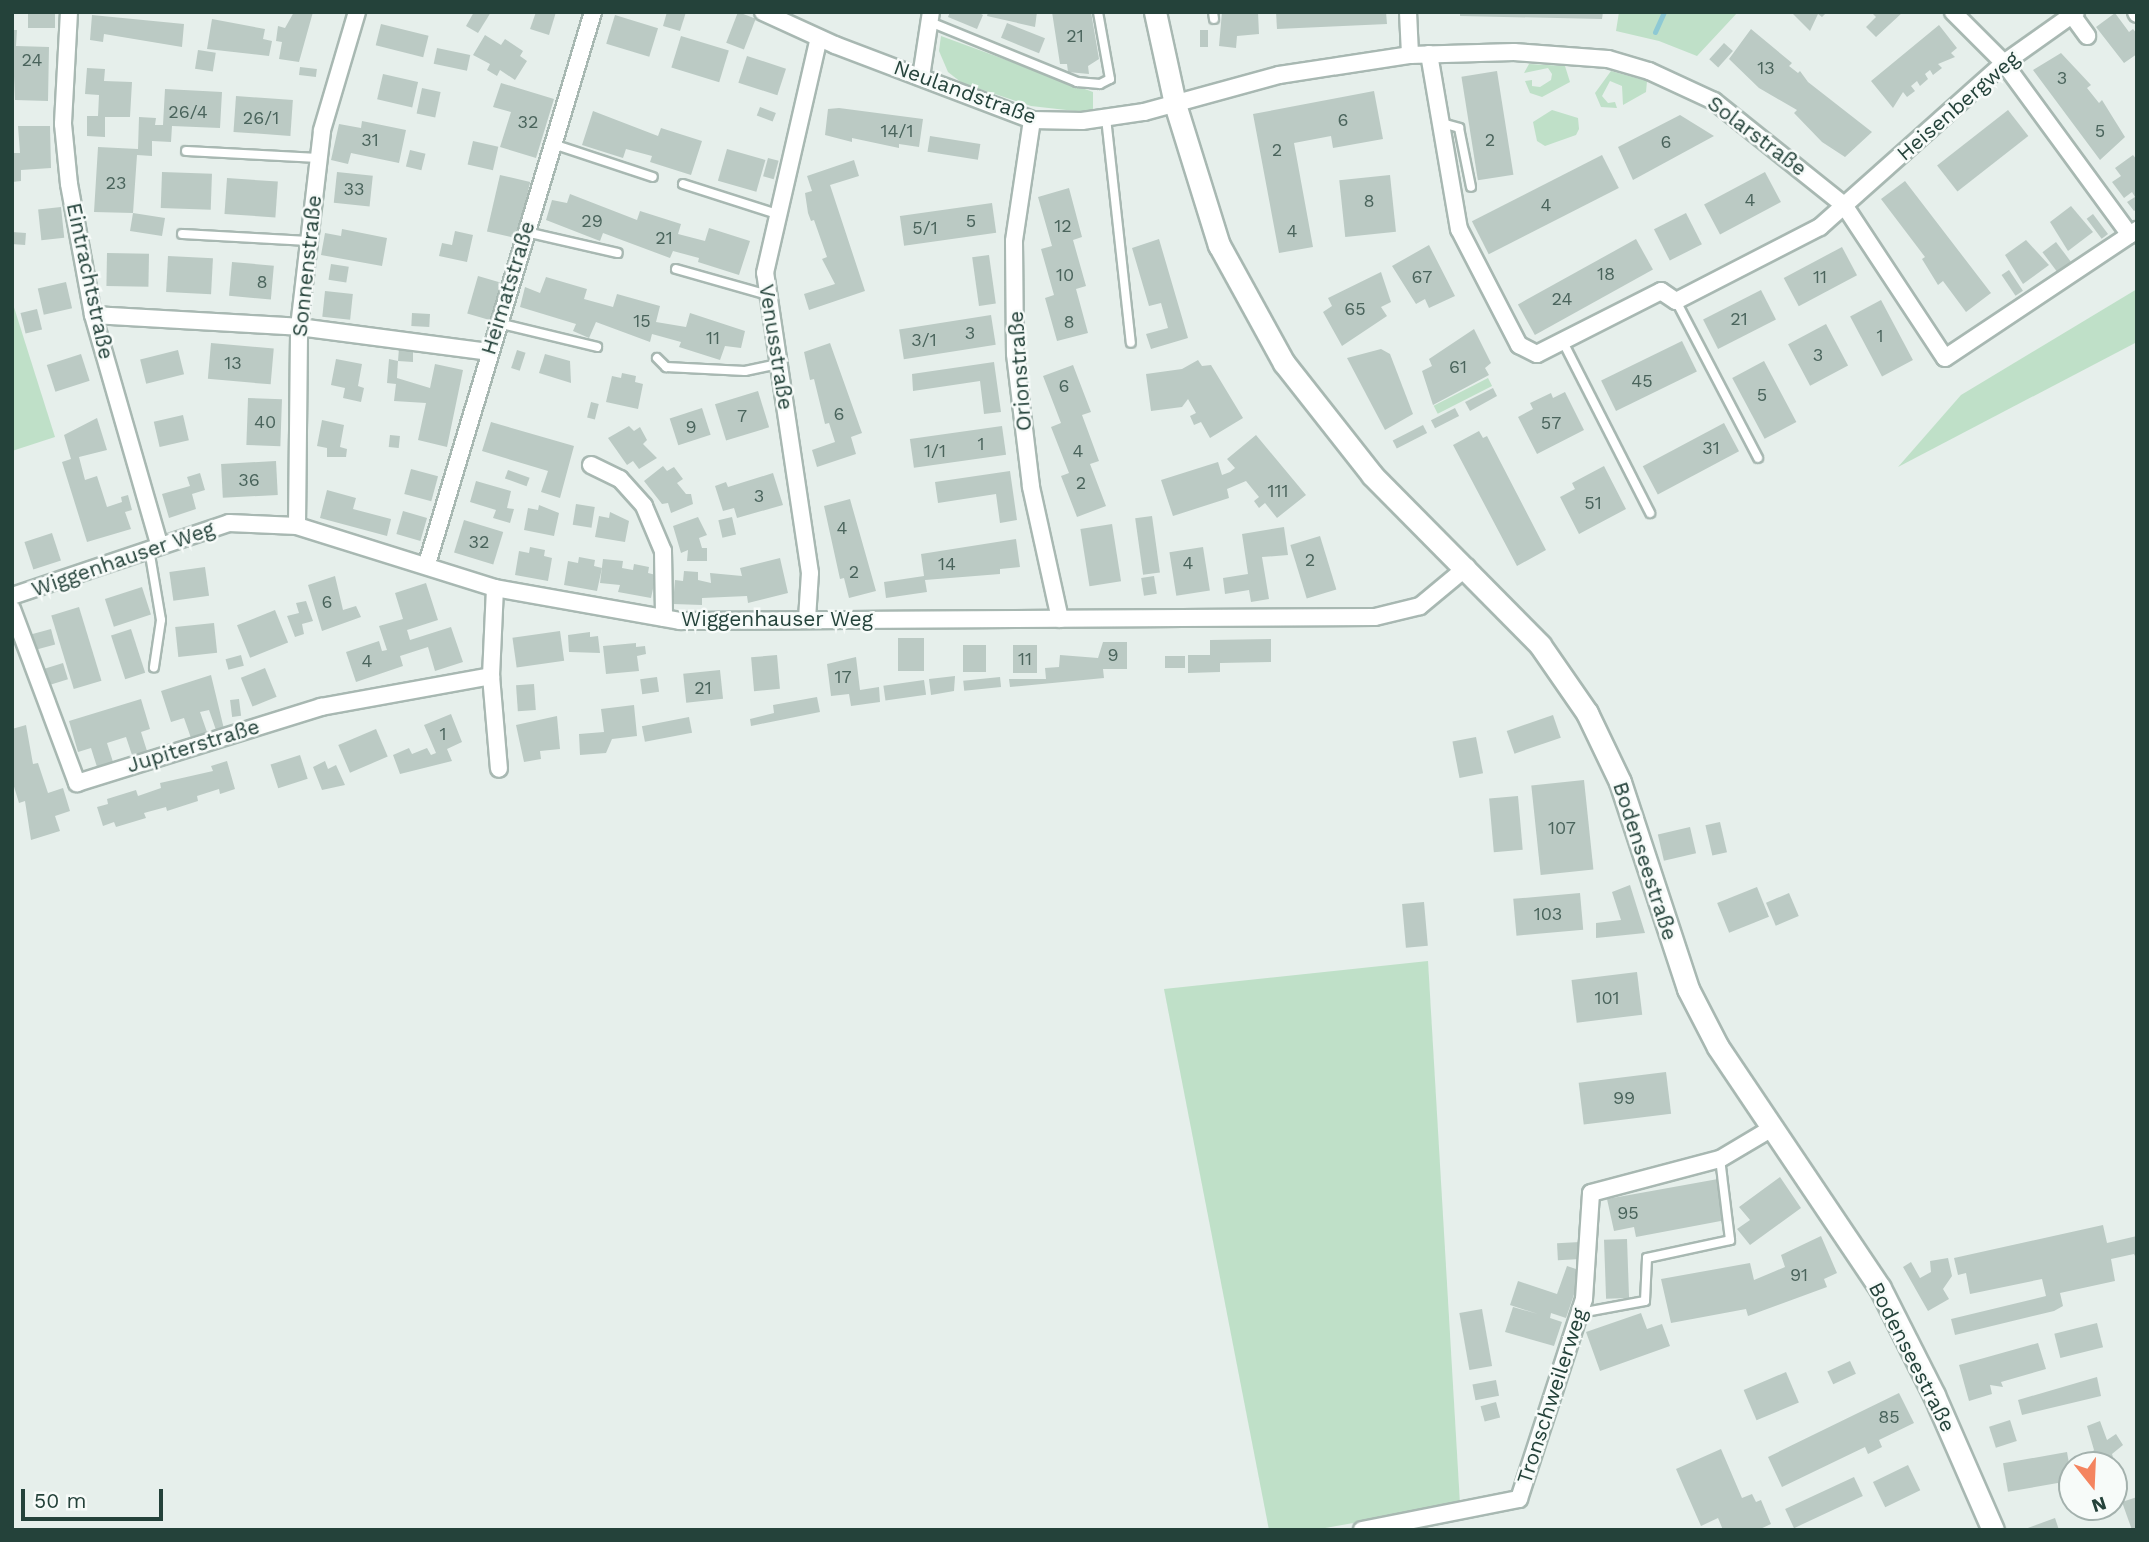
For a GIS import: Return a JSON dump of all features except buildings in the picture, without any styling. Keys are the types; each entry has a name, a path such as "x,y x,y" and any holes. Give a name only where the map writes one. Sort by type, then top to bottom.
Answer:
{"main road":[{"name":"Bodenseestraße","path":"1155,12 1175,104 1219,245 1284,363 1372,475 1467,567 1540,645 1587,713 1620,782 1688,989 1718,1047 1880,1288 1934,1395 1993,1530"}],"street":[{"name":"Eintrachtstraße","path":"69,12 63,124 93,315 154,546"},
{"name":"Sonnenstraße","path":"298,526 299,327 322,130 357,12"},
{"name":"Heimatstraße","path":"427,564 488,352 593,12"},
{"path":"1408,12 1409,55"},
{"path":"1952,12 2004,63 2133,233"},
{"path":"2074,13 2087,36"},
{"name":"Heisenbergweg","path":"1676,301 1820,227 2004,63 2074,13"},
{"name":"Neulandstraße","path":"772,14 819,37 1032,120 1106,118 1175,104"},
{"path":"921,77 930,17"},
{"name":"Venusstraße","path":"807,619 810,572 765,273 776,214 819,37"},
{"name":"Solarstraße","path":"1175,104 1279,75 1409,55 1514,52 1595,58 1650,71 1714,100 1844,205 1945,358 2133,233"},
{"path":"1429,54 1460,229 1519,345 1537,354 1661,291 1676,301"},
{"name":"Orionstraße","path":"1032,120 1014,241 1016,354 1031,486 1060,619"},
{"path":"93,315 299,327 488,352"},
{"path":"591,465 620,479 644,506 663,551 664,618"},
{"name":"Wiggenhauser Weg","path":"12,596 154,546 229,523 298,526 427,564 495,588 664,618 1376,617 1420,606 1467,567"},
{"path":"495,588 491,676 499,769"},
{"name":"Jupiterstraße","path":"12,609 77,783 321,706 491,676"},
{"name":"Tronschweilerweg","path":"1362,1530 1518,1499 1580,1313 1591,1193 1720,1159 1772,1128"}],"lane":[{"path":"930,17 1077,82 1100,84 1110,79 1098,12"},
{"path":"1106,118 1131,343"},
{"path":"1439,122 1460,128 1471,187"},
{"path":"552,144 653,177"},
{"path":"186,150 319,159"},
{"path":"683,184 776,214"},
{"path":"525,232 618,253"},
{"path":"182,234 309,241"},
{"path":"676,269 768,295"},
{"path":"1676,301 1758,458"},
{"path":"497,323 597,347"},
{"path":"1563,342 1650,513"},
{"path":"657,358 666,367 745,371 780,364"},
{"path":"154,546 161,620 154,667"},
{"path":"1580,1313 1645,1301 1647,1258 1730,1240 1720,1159"}],"green space":[{"path":"1619,12 1738,12 1697,56 1659,41 1616,31"},
{"path":"941,36 1093,92 1093,113 1031,106 962,83 948,72 939,51"},
{"path":"1529,64 1565,66 1570,82 1542,97 1530,93 1525,81 1532,80 1532,86 1540,87 1551,80 1552,74 1548,68 1524,73"},
{"path":"1611,71 1647,81 1646,92 1623,105 1622,86 1610,81 1602,96 1608,103 1615,102 1617,108 1601,107 1595,93"},
{"path":"1552,110 1578,118 1579,129 1576,135 1545,146 1537,141 1533,122"},
{"path":"2137,289 2137,342 1898,467 1961,395"},
{"path":"12,301 55,437 12,451"},
{"path":"1488,378 1492,386 1438,414 1434,406"},
{"path":"1428,961 1460,1504 1314,1530 1269,1530 1164,989"}],"waterway":[{"path":"1655,32 1664,12"}]}
